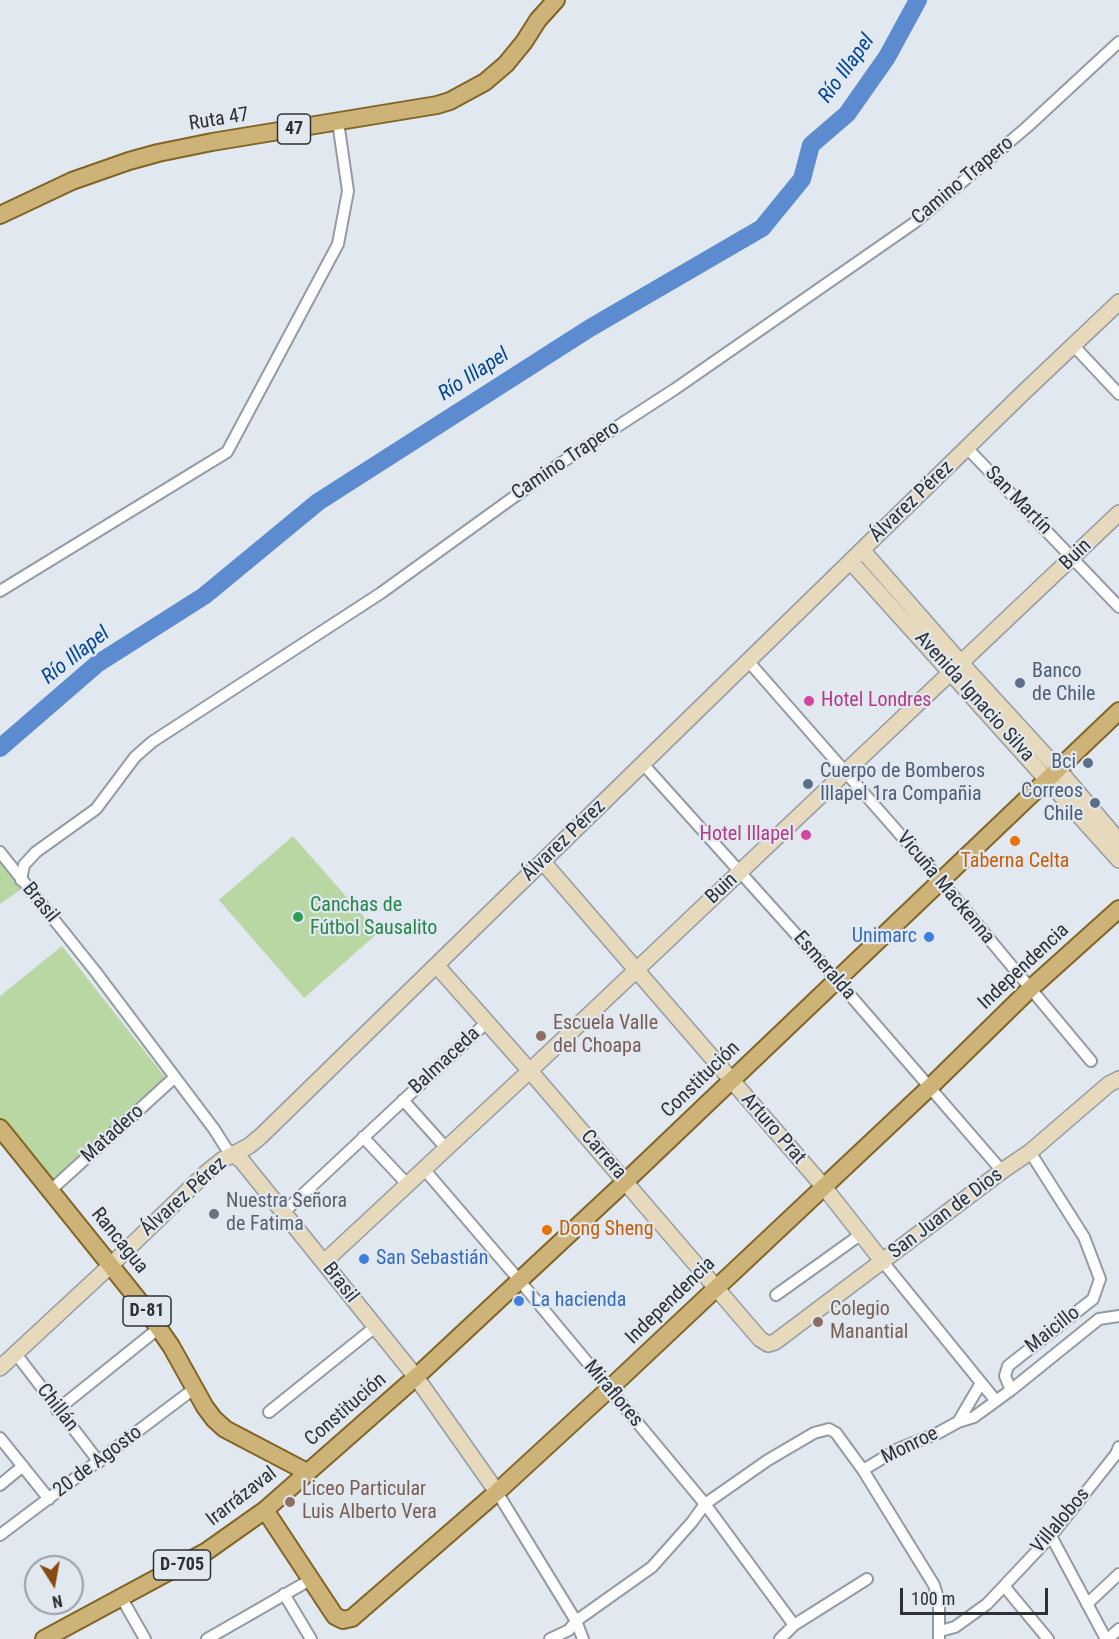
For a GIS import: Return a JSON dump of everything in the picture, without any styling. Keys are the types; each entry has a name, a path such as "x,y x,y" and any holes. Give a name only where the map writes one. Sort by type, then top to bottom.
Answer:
{"main road":[{"name":"Ruta 47","path":"0,215 72,181 129,161 185,147 437,105 474,89 506,64 538,20 556,0"},
{"name":"Constitución","path":"307,1472 416,1377 625,1182 1119,711"},
{"name":"Independencia","path":"265,1510 335,1616 343,1620 349,1619 497,1492 609,1389 930,1087 1030,989 1119,909"},
{"name":"Rancagua","path":"0,1128 159,1328 209,1413 225,1429 307,1472"},
{"name":"Irarrázaval","path":"44,1639 207,1551 265,1510 307,1472"}],"street":[{"name":"Camino Trapero","path":"21,880 24,865 36,852 96,809 135,757 152,742 372,599 561,463 675,389 905,229 1027,127 1119,42"},
{"path":"0,591 227,452 338,244 348,191 338,122"},
{"name":"Álvarez Pérez","path":"0,1368 207,1172 261,1136 1119,302"},
{"path":"1073,345 1119,394"},
{"name":"San Martín","path":"967,448 1119,607"},
{"name":"Buin","path":"324,1262 530,1071 1119,513"},
{"name":"Avenida Ignacio Silva","path":"857,556 1053,774 1119,841"},
{"name":"Vicuña Mackenna","path":"749,662 940,880 1091,1061"},
{"name":"Esmeralda","path":"643,764 741,871 1002,1171"},
{"name":"Avenida Ignacio Silva","path":"1053,774 1119,860"},
{"name":"Brasil","path":"3,856 94,970 226,1148 242,1161 416,1377 497,1492 576,1621 583,1639"},
{"name":"Arturo Prat","path":"543,862 824,1187 860,1235 996,1401"},
{"name":"Carrera","path":"437,966 760,1339 768,1344"},
{"name":"Balmaceda","path":"284,1212 487,1022"},
{"name":"Matadero","path":"51,1190 175,1077"},
{"name":"San Juan de Dios","path":"768,1344 775,1342 1030,1152 1109,1084 1119,1079"},
{"path":"403,1100 446,1148"},
{"path":"363,1137 407,1184"},
{"name":"Maicillo","path":"1030,1152 1084,1237 1100,1279 1093,1299 1008,1366 1005,1376 1011,1390 1099,1319 1119,1316"},
{"name":"Miraflores","path":"424,1169 705,1504 794,1625"},
{"path":"776,1295 860,1235"},
{"path":"269,1412 375,1327"},
{"path":"57,1410 159,1328"},
{"name":"Chillán","path":"15,1354 99,1462"},
{"name":"Monroe","path":"958,1422 981,1383"},
{"name":"20 de Agosto","path":"0,1535 195,1388"},
{"name":"Monroe","path":"863,1470 898,1449 974,1417 1011,1390"},
{"path":"550,1639 569,1630 576,1621 652,1566 692,1522 705,1504 814,1432 829,1429 836,1433 863,1470 934,1586 939,1602 940,1635"},
{"path":"0,1438 48,1499"},
{"name":"Villalobos","path":"940,1635 987,1604 1051,1536 1116,1455 1119,1447"},
{"path":"0,1485 23,1466"},
{"path":"1051,1536 1107,1639 1119,1629"},
{"path":"1087,1604 1119,1574"},
{"path":"780,1639 794,1625 867,1579"},
{"path":"207,1639 310,1580"},
{"path":"1004,1586 1048,1639"},
{"path":"284,1594 311,1639"},
{"path":"121,1597 145,1639"}],"shaded area":[{"path":"368,1387 376,1397 363,1407 355,1397"}],"green space":[{"name":"Canchas de Fútbol Sausalito","path":"293,836 378,933 304,998 219,900"},
{"path":"0,860 23,888 0,904"},
{"path":"62,946 168,1081 48,1184 0,1122 0,996"}],"waterway":[{"name":"Río Illapel","path":"0,748 97,664 204,596 318,502 590,328 762,228 802,179 811,145 847,114 887,57 918,0"}],"place":[{"name":"Banco de Chile","path":"1020,683"},
{"name":"Hotel Londres","path":"809,701"},
{"name":"Bci","path":"1088,763"},
{"name":"Cuerpo de Bomberos Illapel 1ra Compañia","path":"808,784"},
{"name":"Correos Chile","path":"1095,803"},
{"name":"Hotel Illapel","path":"806,835"},
{"name":"Taberna Celta","path":"1015,841"},
{"name":"Canchas de Fútbol Sausalito","path":"298,917"},
{"name":"Unimarc","path":"929,937"},
{"name":"Escuela Valle del Choapa","path":"541,1036"},
{"name":"Nuestra Señora de Fatima","path":"214,1214"},
{"name":"Dong Sheng","path":"547,1230"},
{"name":"San Sebastián","path":"364,1259"},
{"name":"La hacienda","path":"519,1301"},
{"name":"Colegio Manantial","path":"818,1322"},
{"name":"Liceo Particular Luis Alberto Vera","path":"290,1502"}]}
